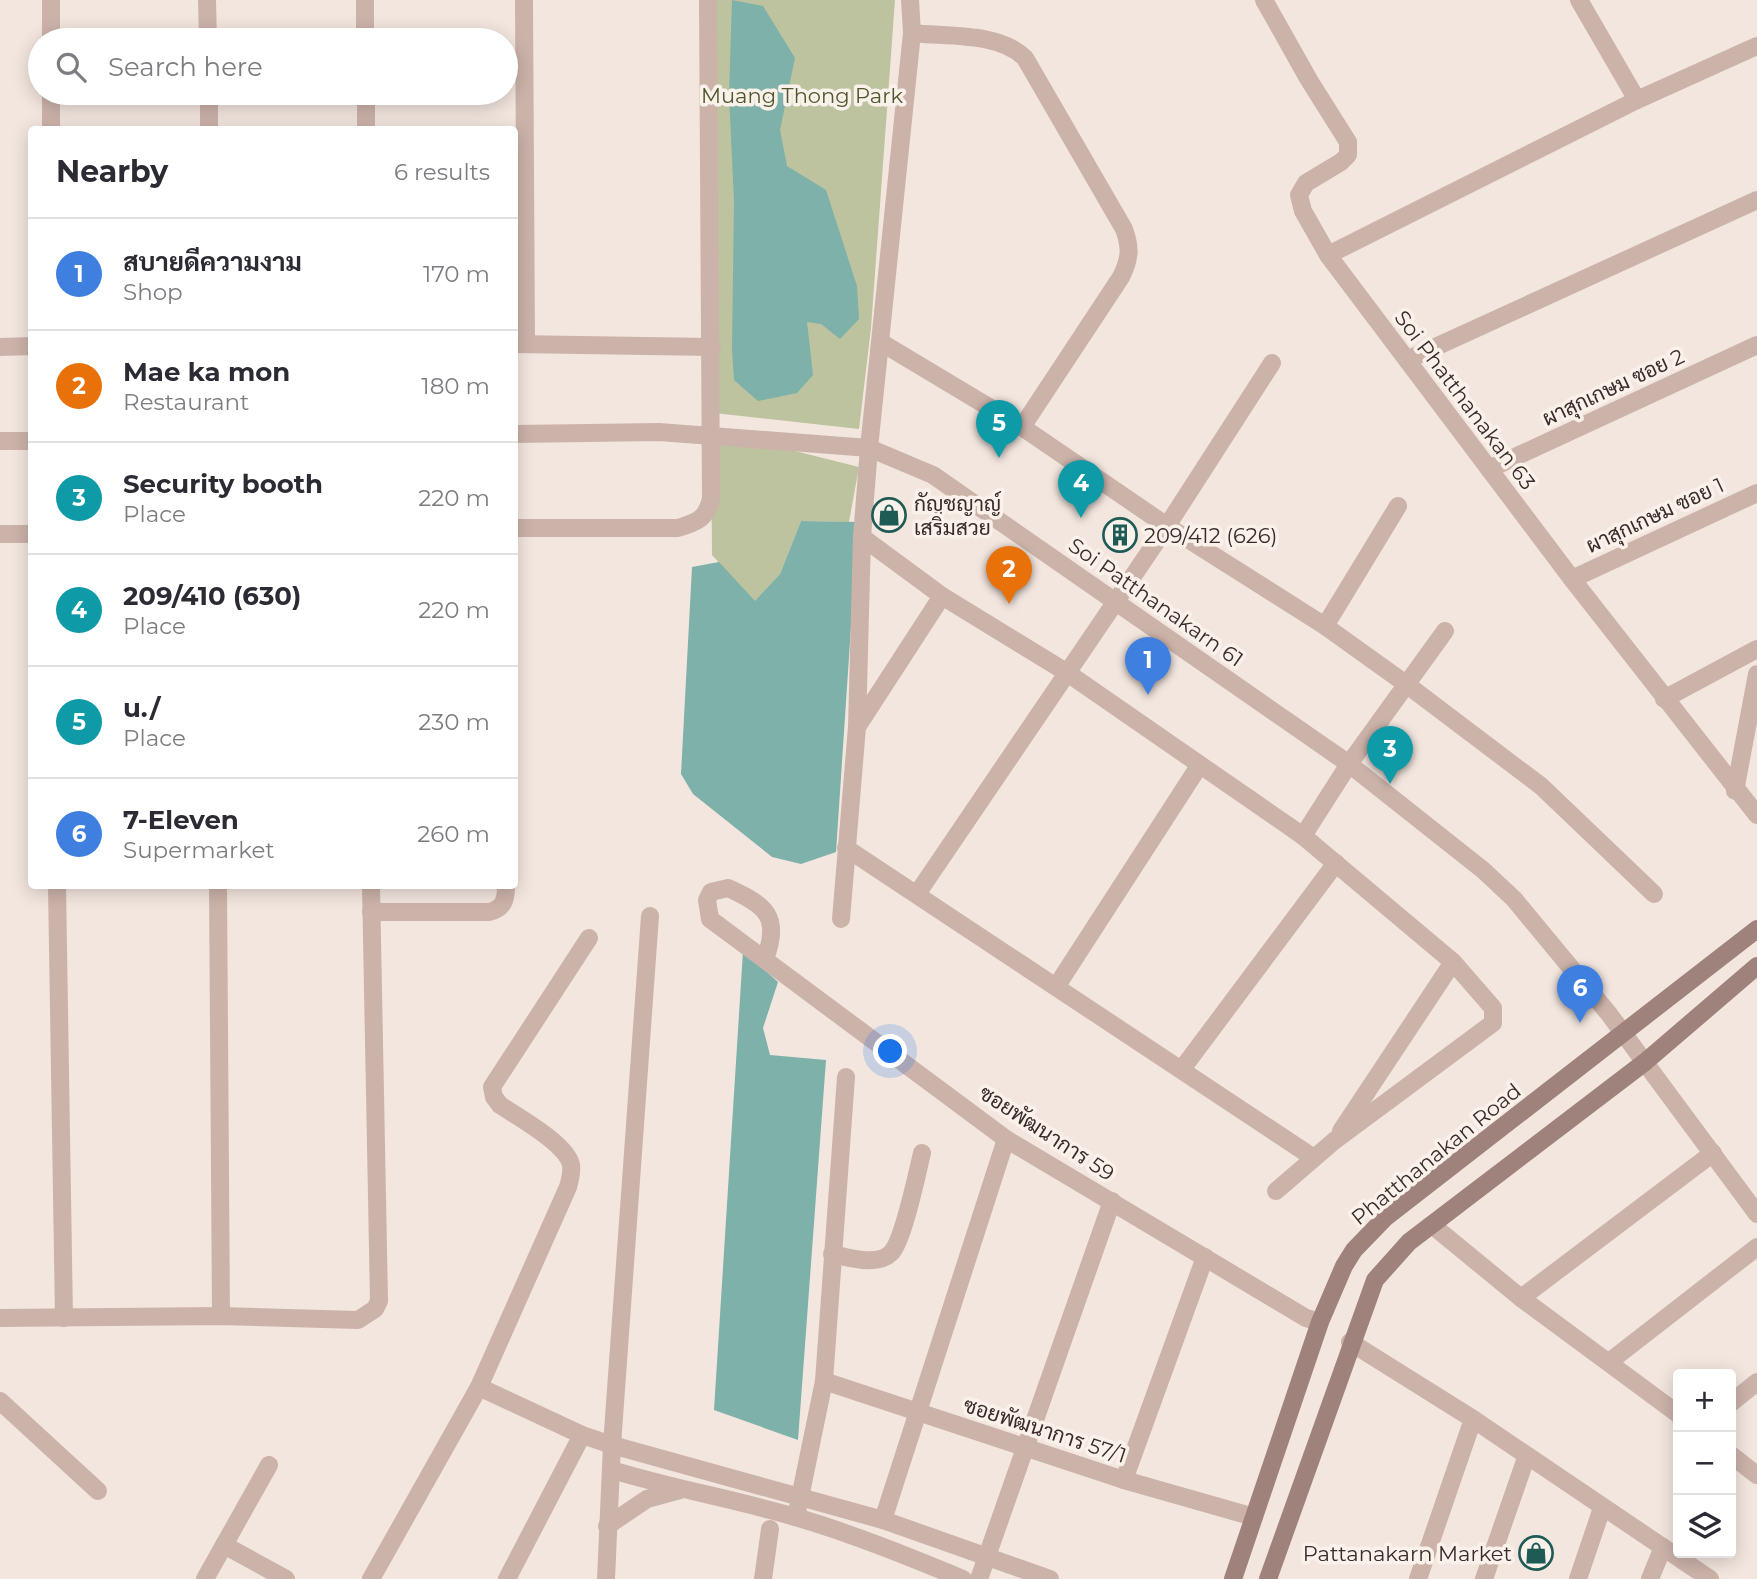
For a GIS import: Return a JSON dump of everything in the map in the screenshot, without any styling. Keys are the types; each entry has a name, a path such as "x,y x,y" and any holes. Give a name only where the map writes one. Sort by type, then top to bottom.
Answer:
{"main road":[{"name":"Phatthanakan Road","path":"1233,1579 1320,1322 1344,1266 1367,1236 1757,929"},
{"path":"1268,1579 1350,1342 1375,1280 1402,1248 1644,1062 1757,966"}],"street":[{"path":"51,0 51,28"},
{"path":"207,0 208,28"},
{"path":"365,0 365,28"},
{"path":"524,0 520,344 712,347"},
{"path":"518,528 678,528 696,523 708,513 711,498 712,347 708,0"},
{"path":"841,919 857,727 862,537 912,33 910,0"},
{"name":"Soi Phatthanakan 63","path":"1264,0 1309,80 1349,142 1348,155 1306,183 1299,195 1303,211 1328,255 1572,579 1735,791 1757,815"},
{"path":"1579,0 1637,100"},
{"path":"912,33 997,42 1014,47 1025,58 1124,229 1130,246 1128,262 1121,277 1023,427"},
{"path":"1328,255 1637,100 1757,46"},
{"path":"51,105 51,126"},
{"path":"209,105 209,126"},
{"path":"366,105 366,126"},
{"path":"1407,360 1757,200"},
{"path":"882,343 1023,427 1167,526 1325,626 1541,786 1654,894"},
{"name":"ผาสุกเกษม ซอย 2","path":"1489,469 1757,345"},
{"path":"0,347 28,346"},
{"path":"917,894 1167,526 1272,363"},
{"name":"Soi Patthanakarn 61","path":"518,434 711,434 869,448 933,475 1349,764 1483,870 1514,899 1624,1034 1757,1214"},
{"path":"0,441 28,441"},
{"name":"ผาสุกเกษม ซอย 1","path":"1572,579 1757,493"},
{"path":"1325,626 1398,506"},
{"path":"0,534 28,534"},
{"path":"862,537 942,596 1066,672 1303,836 1453,962 1493,1008 1493,1023 1334,1141 1276,1191"},
{"path":"857,727 942,596"},
{"path":"1303,836 1349,764 1445,631"},
{"path":"1664,699 1757,649"},
{"path":"1735,791 1757,674"},
{"path":"1056,987 1199,766"},
{"path":"846,848 1314,1158"},
{"path":"1182,1069 1336,863"},
{"path":"57,889 64,1318"},
{"path":"218,889 222,1316"},
{"path":"0,1318 222,1316 358,1320 375,1309 379,1301 371,889"},
{"path":"371,912 489,912 501,907 506,889"},
{"path":"607,1579 611,1445 650,916"},
{"path":"371,1579 479,1387 568,1187 571,1163 566,1155 554,1142 500,1105 494,1097 492,1087 589,939"},
{"name":"ซอยพัฒนาการ 59","path":"765,959 1006,1139 1306,1318 1320,1322"},
{"path":"1334,1141 1453,962"},
{"path":"796,1517 824,1381 846,1077"},
{"path":"883,1520 1006,1139"},
{"path":"832,1254 862,1260 878,1259 890,1254 898,1240 922,1153"},
{"path":"1521,1298 1713,1153"},
{"path":"979,1579 1112,1201"},
{"path":"1432,1225 1521,1298 1673,1411"},
{"path":"1609,1362 1757,1247"},
{"path":"1124,1480 1205,1257"},
{"path":"1350,1342 1473,1419 1527,1458 1710,1579"},
{"name":"ซอยพัฒนาการ 57/1","path":"824,1381 1124,1480 1254,1517"},
{"path":"1736,1399 1757,1382"},
{"path":"479,1387 582,1435 611,1445 883,1520 1050,1579"},
{"path":"0,1401 98,1491"},
{"path":"1418,1579 1473,1419"},
{"path":"507,1579 582,1435"},
{"path":"1484,1579 1527,1458"},
{"path":"1736,1459 1757,1475"},
{"path":"205,1579 269,1465"},
{"path":"612,1470 680,1490 796,1517 883,1546 962,1579"},
{"path":"607,1526 647,1499 680,1490"},
{"path":"1578,1579 1602,1508"},
{"path":"763,1579 770,1529"},
{"path":"225,1545 286,1579"},
{"path":"1650,1579 1664,1547"}],"green space":[{"name":"Muang Thong Park","path":"715,0 895,0 871,328 859,429 714,413"},
{"path":"711,430 859,467 849,522 801,521 780,574 755,602 712,555"}],"water":[{"path":"732,0 763,6 795,58 780,130 787,166 826,190 857,286 859,319 840,339 821,324 807,322 813,375 797,393 758,401 734,380 734,201 729,95"},
{"path":"801,521 858,522 836,852 801,864 772,857 693,794 681,774 692,567 719,562 755,601 780,574"},
{"path":"743,951 778,982 763,1028 770,1055 826,1060 798,1440 714,1410"}],"place":[{"name":"u./","path":"999,458"},
{"name":"กัญชญาญ์ เสริมสวย","path":"889,515"},
{"name":"209/410 (630)","path":"1081,518"},
{"name":"209/412 (626)","path":"1120,535"},
{"name":"Mae ka mon","path":"1009,604"},
{"name":"สบายดีความงาม","path":"1148,695"},
{"name":"Security booth","path":"1390,784"},
{"name":"7-Eleven","path":"1580,1023"},
{"name":"Pattanakarn Market","path":"1536,1553"}]}
